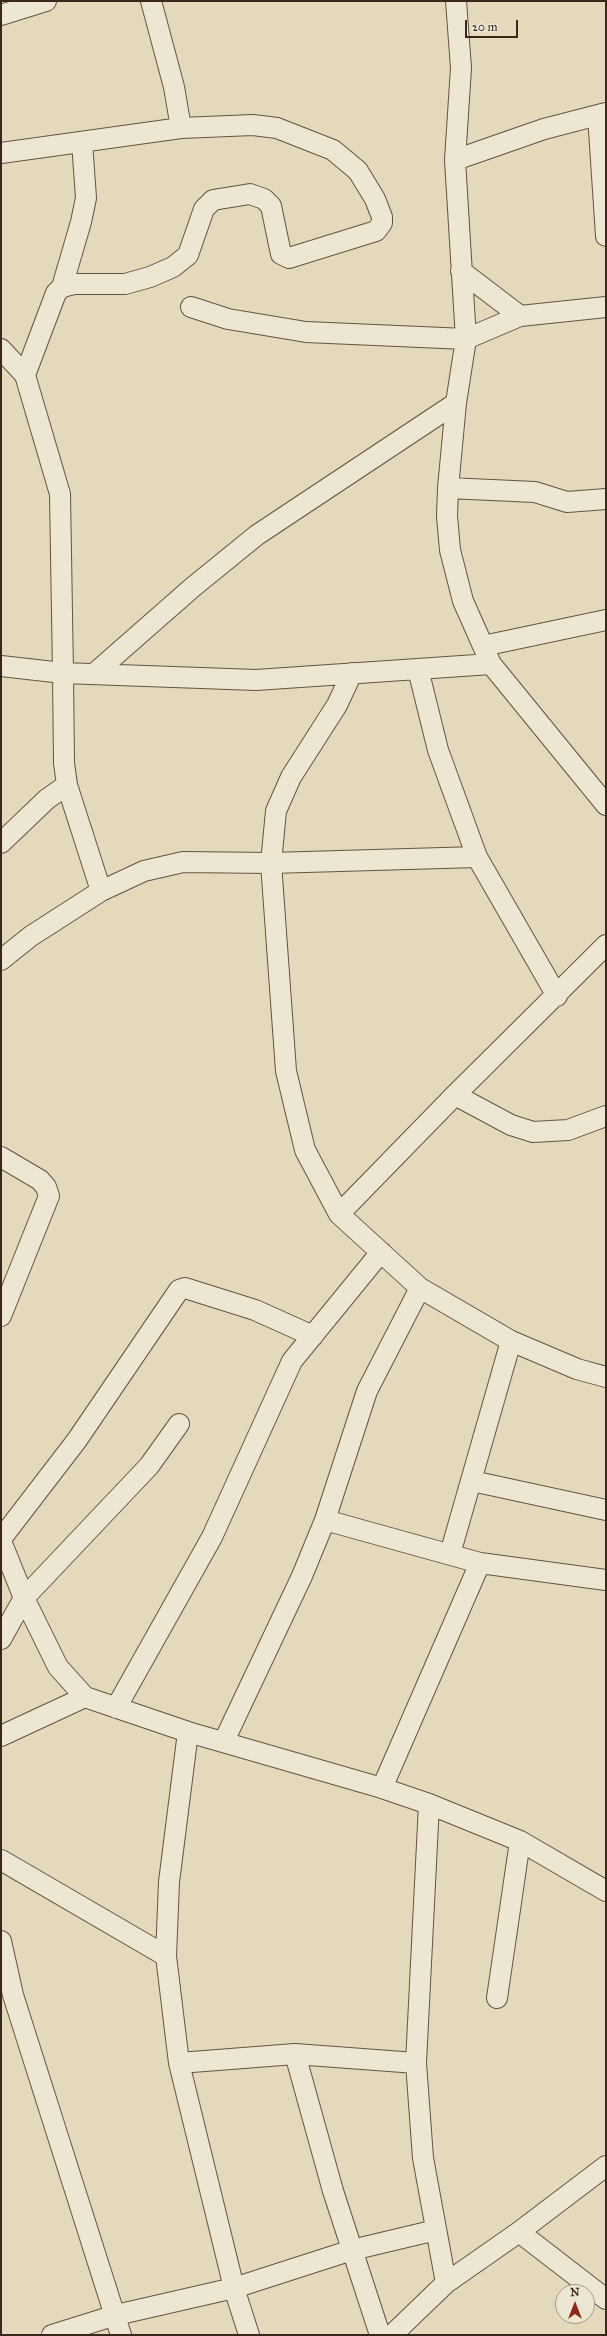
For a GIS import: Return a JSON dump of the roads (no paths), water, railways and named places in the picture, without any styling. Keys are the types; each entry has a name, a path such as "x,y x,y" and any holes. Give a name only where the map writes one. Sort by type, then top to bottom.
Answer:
{"street":[{"path":"1,16 46,1"},
{"path":"151,1 174,87 181,128"},
{"path":"456,1 461,68 455,160 466,339 456,403 448,488 447,516 450,550 463,601 491,664 606,805"},
{"path":"455,160 544,129 602,114 606,236"},
{"path":"1,153 181,128 253,125 277,128 333,150 358,170 375,199 382,217 382,223 376,231 289,258 281,254 271,206 264,199 250,194 213,200 204,208 188,255 173,267 150,278 125,284 74,284 62,287"},
{"path":"25,375 56,293 62,287 81,222 86,198 82,142"},
{"path":"461,271 520,316"},
{"path":"191,307 228,319 306,332 466,339 520,316 606,307"},
{"path":"1,349 25,375 60,494 64,762 67,785 101,891"},
{"path":"95,673 193,587 258,536 456,403"},
{"path":"448,488 536,492 567,502 606,499"},
{"path":"483,646 606,620"},
{"path":"1,665 63,672 256,680 491,664"},
{"path":"418,669 438,750 476,857 557,996"},
{"path":"352,673 337,705 291,777 276,811 271,863 286,1070 305,1150 339,1214 420,1288 511,1341 577,1369 606,1377"},
{"path":"1,843 47,799 67,785"},
{"path":"1,960 32,936 101,891 144,871 183,862 271,863 476,857"},
{"path":"339,1214 455,1095 557,996 606,945"},
{"path":"455,1095 511,1125 533,1132 568,1130 606,1116"},
{"path":"1,1158 40,1180 46,1187 49,1196 1,1316"},
{"path":"116,1708 212,1537 292,1361 381,1252"},
{"path":"313,1336 255,1310 185,1288 179,1290 77,1440 1,1540 24,1598 58,1667 85,1697 188,1732 224,1741 382,1788 429,1804 520,1840 606,1891"},
{"path":"224,1741 302,1576 325,1520 367,1391 420,1288"},
{"path":"450,1554 511,1341"},
{"path":"1,1639 24,1598 148,1466 179,1424"},
{"path":"472,1480 606,1510"},
{"path":"325,1520 480,1563 606,1580"},
{"path":"382,1788 480,1563"},
{"path":"1,1736 85,1697"},
{"path":"188,1732 170,1882 166,1956 179,2064 234,2288 249,2335"},
{"path":"429,1804 416,2063 423,2158 446,2283"},
{"path":"497,1998 520,1840"},
{"path":"1,1860 166,1956"},
{"path":"1,1941 13,1994 116,2315 121,2335"},
{"path":"179,2064 295,2054 416,2063"},
{"path":"295,2054 333,2192 380,2335"},
{"path":"392,2335 446,2283 519,2232 606,2166"},
{"path":"52,2335 116,2315 234,2288 352,2250 436,2230"},
{"path":"519,2232 606,2299"}]}
